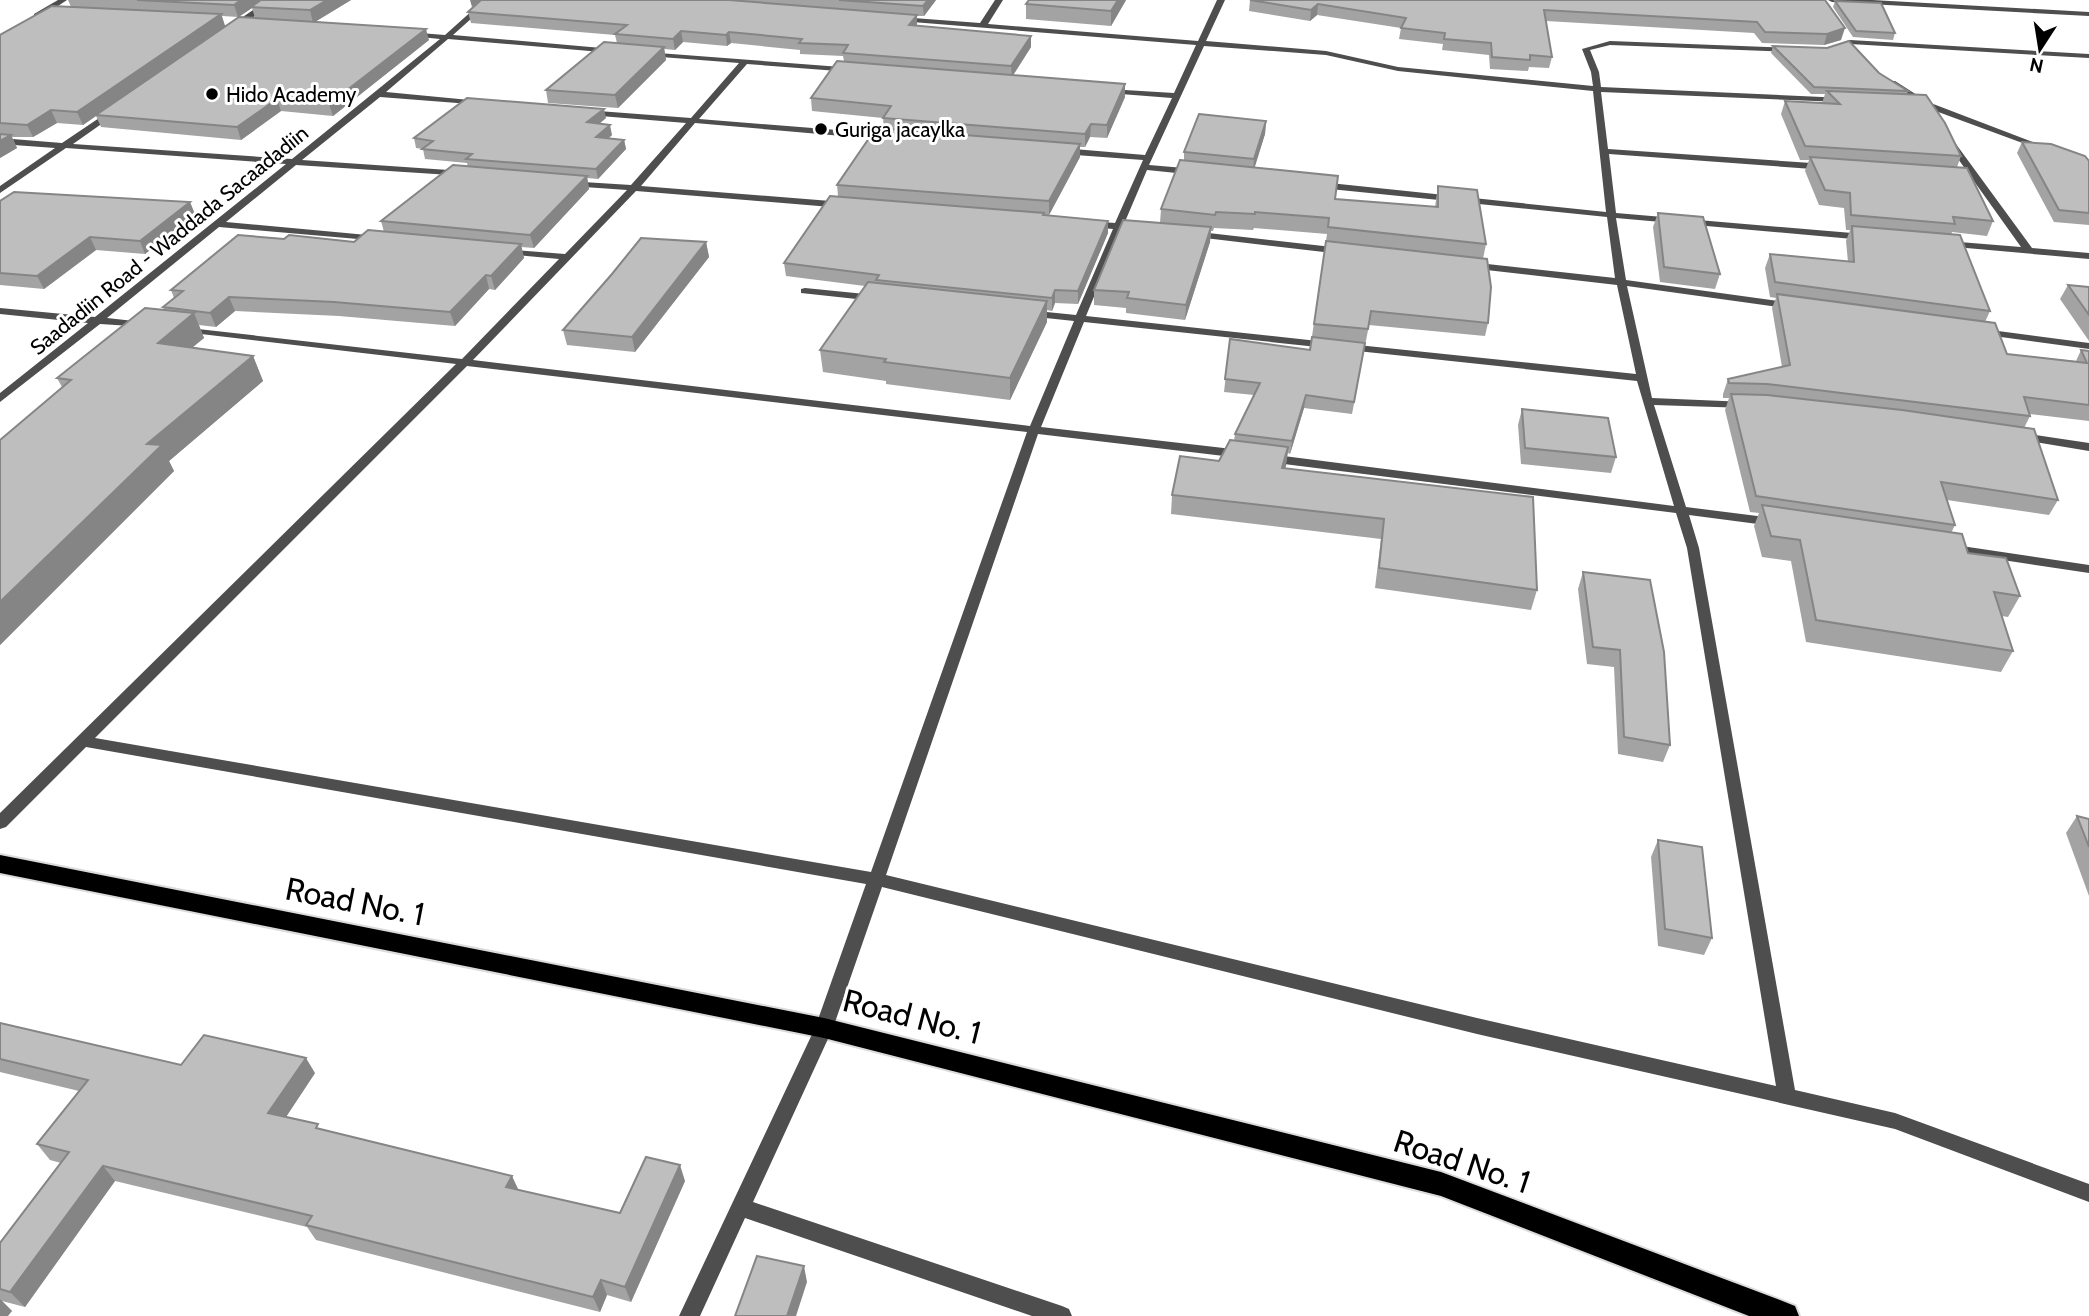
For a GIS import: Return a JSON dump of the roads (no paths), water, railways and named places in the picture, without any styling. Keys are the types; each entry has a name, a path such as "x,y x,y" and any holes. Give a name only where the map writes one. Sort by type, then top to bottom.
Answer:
{"highway":[{"name":"Road No. 1","path":"0,864 824,1028 1441,1184 1785,1316"}],"street":[{"path":"33,18 63,0"},
{"path":"224,35 274,0"},
{"name":"Saadadiin Road - Waddada Sacaadadiin","path":"0,399 378,94 488,0"},
{"path":"983,25 999,0"},
{"path":"690,1316 824,1028 1034,429 1146,162 1221,0"},
{"path":"1821,0 1828,10"},
{"path":"1832,0 2089,14"},
{"path":"44,12 57,12"},
{"path":"888,18 1326,52 1398,69 1597,89 1857,101"},
{"path":"227,22 252,23"},
{"path":"1843,32 1858,50"},
{"path":"394,33 623,51"},
{"path":"1825,50 1850,42 2089,56"},
{"path":"1787,1096 1693,548 1642,378 1610,215 1595,72 1586,49 1610,43 1799,50"},
{"path":"636,53 856,70"},
{"path":"0,822 568,257 633,189 745,61"},
{"path":"1880,75 1926,104 2061,154"},
{"path":"1093,90 1176,96"},
{"path":"378,94 488,104"},
{"path":"1898,103 1926,104"},
{"path":"1926,104 1932,115"},
{"path":"0,190 119,107"},
{"path":"583,111 900,137"},
{"path":"1946,136 2029,251"},
{"path":"0,141 295,160 471,175"},
{"path":"1051,150 1213,174"},
{"path":"1604,151 1837,168"},
{"path":"1960,176 1974,177"},
{"path":"552,182 855,206"},
{"path":"1308,184 1610,215 1880,238"},
{"path":"1077,223 1146,229"},
{"path":"216,224 392,240"},
{"path":"1173,232 1350,252"},
{"path":"1934,243 2089,256"},
{"path":"500,250 568,257"},
{"path":"1458,264 1622,282 1800,307"},
{"path":"805,291 886,299"},
{"path":"0,311 152,326"},
{"path":"1020,313 1642,378"},
{"path":"165,327 1034,429 1680,508 1789,524"},
{"path":"1965,329 2089,346"},
{"path":"1647,401 1761,405"},
{"path":"2006,435 2089,447"},
{"path":"1939,547 2089,569"},
{"path":"83,741 875,879 1464,1022 1895,1121 2089,1193"},
{"path":"741,1207 1062,1316"}],"place":[{"name":"Hido Academy","path":"212,94"},
{"name":"Guriga jacaylka","path":"821,129"}]}
